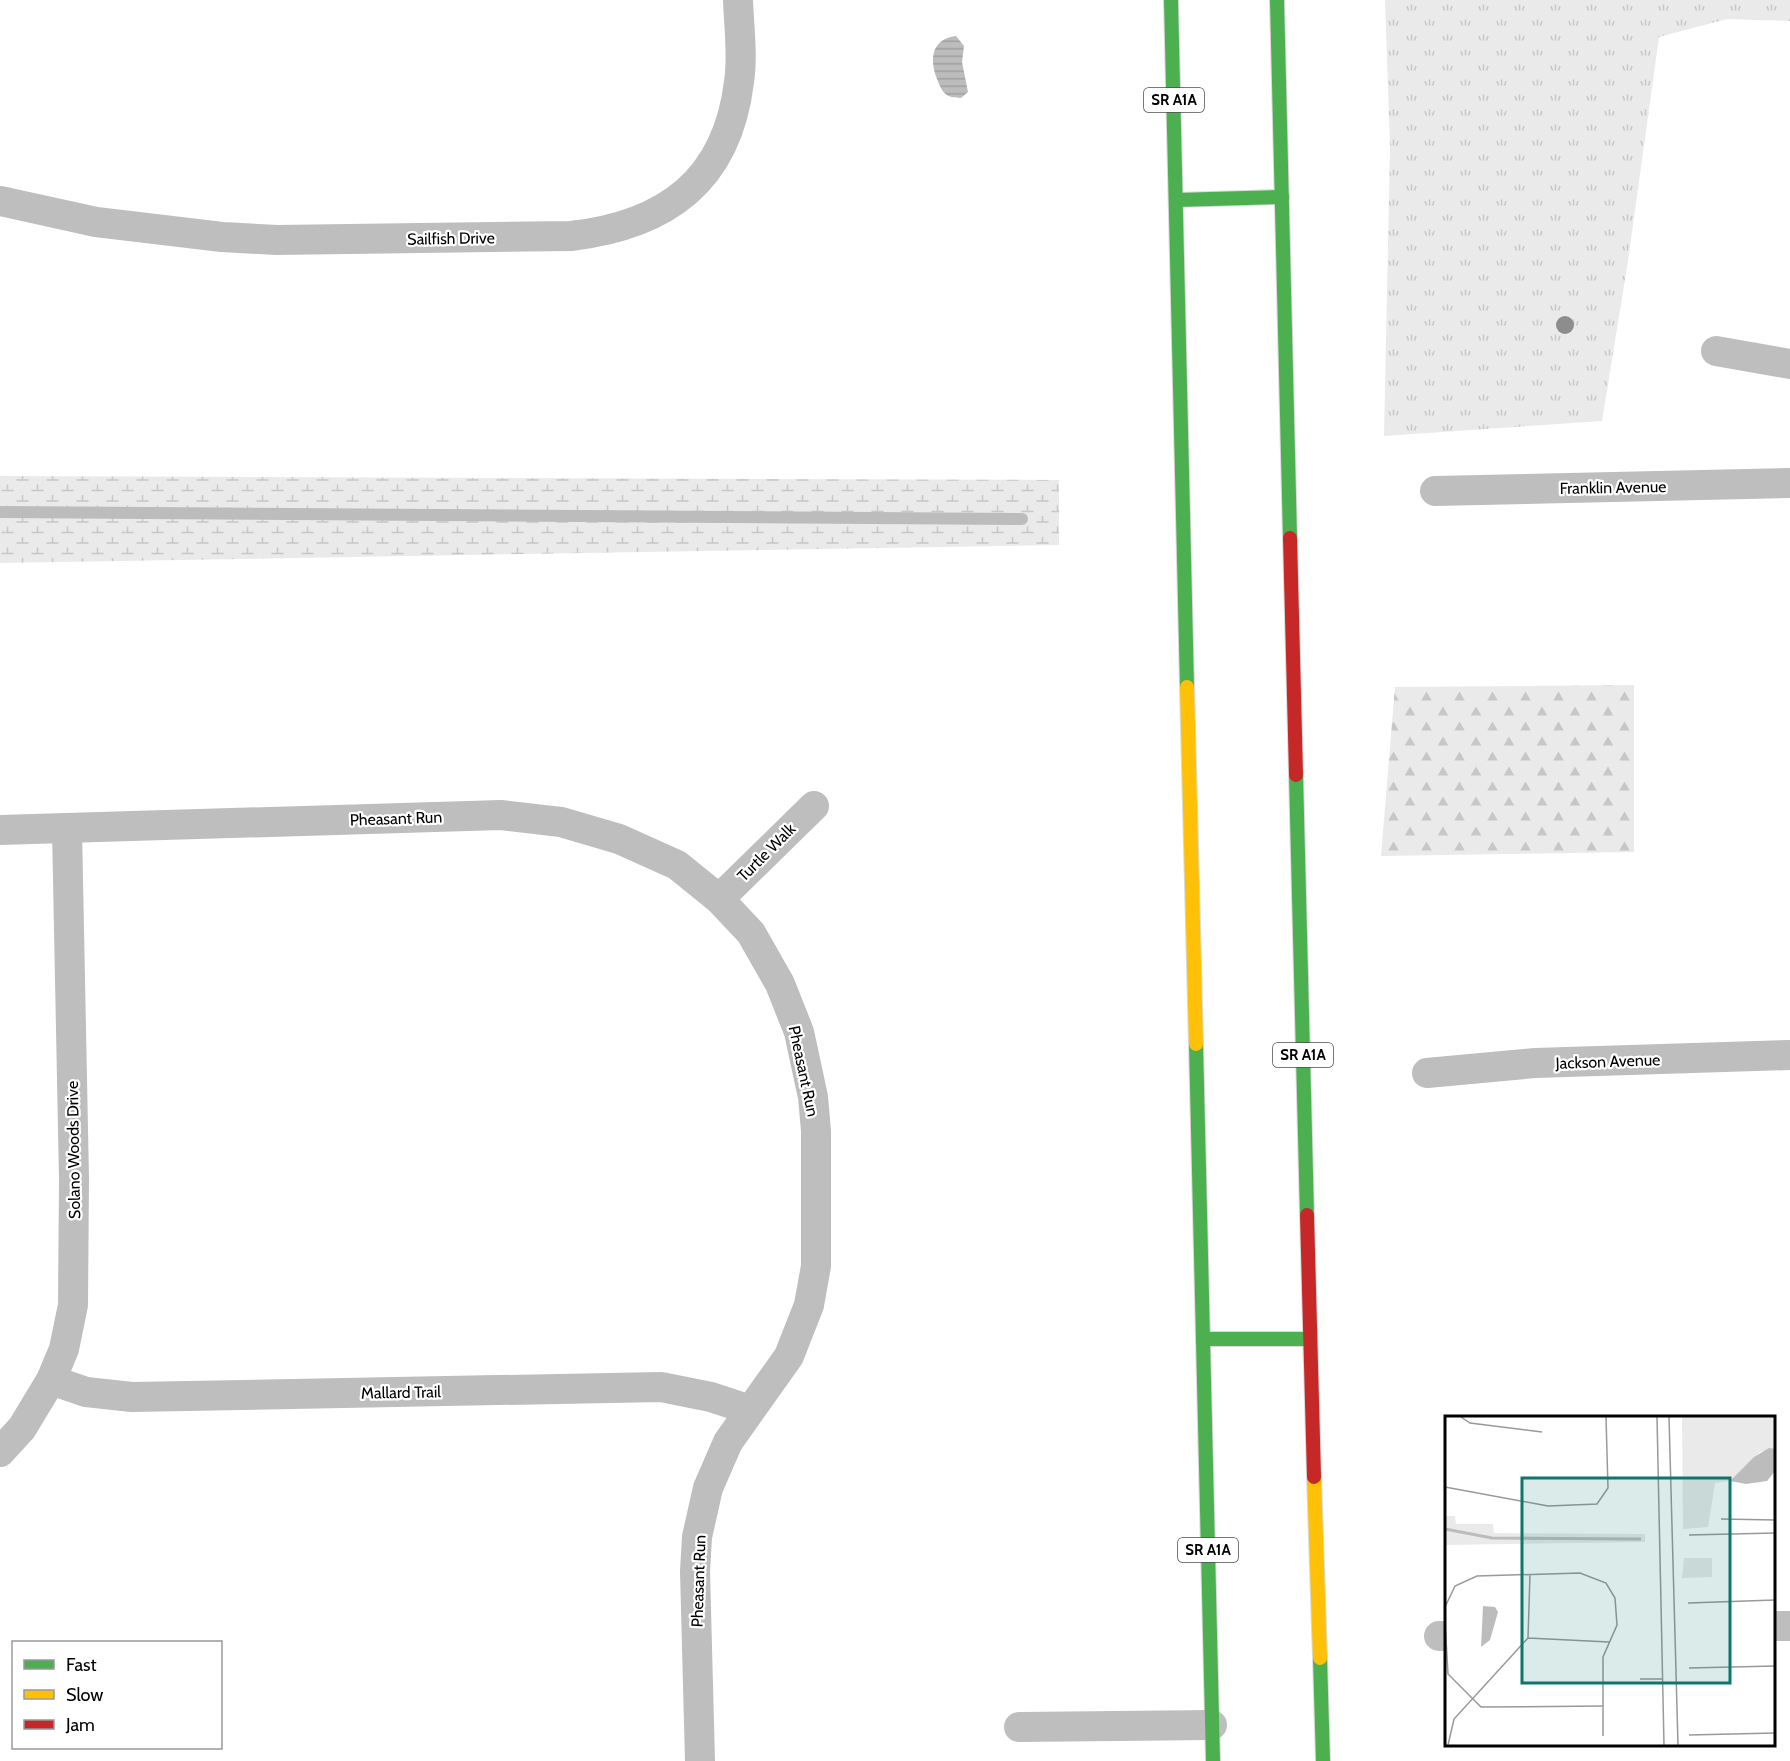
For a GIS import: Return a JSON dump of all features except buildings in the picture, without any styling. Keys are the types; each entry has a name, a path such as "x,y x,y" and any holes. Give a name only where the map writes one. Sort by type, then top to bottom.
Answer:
{"main road":[{"name":"SR A1A","path":"1171,0 1213,1761"},
{"name":"SR A1A","path":"1277,0 1310,1339 1323,1761"},
{"path":"1176,200 1282,197"},
{"path":"1203,1339 1310,1339"}],"street":[{"name":"Sailfish Drive","path":"0,201 96,222 222,237 277,240 548,237 603,233 649,218 676,200 700,179 717,156 733,119 740,80 738,0"},
{"path":"1716,351 1790,364"},
{"name":"Franklin Avenue","path":"1435,490 1790,483"},
{"name":"Turtle Walk","path":"719,899 814,806"},
{"name":"Pheasant Run","path":"0,830 501,815 561,822 619,839 677,865 719,899 751,933 780,984 799,1032 813,1097 816,1131 816,1266 809,1305 789,1356 728,1442 708,1488 697,1537 695,1571 700,1761"},
{"name":"Solano Woods Drive","path":"0,1452 22,1428 51,1380 64,1349 73,1305 75,1179 67,829"},
{"name":"Jackson Avenue","path":"1427,1073 1536,1063 1790,1056"},
{"name":"Mallard Trail","path":"51,1380 86,1392 132,1397 661,1387 711,1397 750,1410"},
{"path":"1018,1726 1212,1725"}],"green space":[{"path":"1385,0 1790,0 1790,21 1727,19 1659,37 1628,261 1602,421 1384,436 1390,147"},
{"path":"0,476 1059,480 1059,545 0,563"},
{"path":"1634,685 1634,852 1381,856 1395,687"}],"shaded area":[{"path":"956,36 964,46 962,62 968,92 961,98 950,97 944,92 933,64 937,45"}],"waterway":[{"path":"0,512 1022,519"}],"traffic: fast":[{"path":"1171,0 1187,687"},
{"path":"1277,0 1290,538"},
{"path":"1176,200 1282,197"},
{"path":"1296,775 1307,1215"},
{"path":"1196,1044 1213,1761"},
{"path":"1203,1339 1310,1339"},
{"path":"1320,1658 1323,1761"}],"traffic: slow":[{"path":"1187,687 1196,1044"},
{"path":"1314,1477 1320,1658"}],"traffic: jam":[{"path":"1290,538 1296,775"},
{"path":"1307,1215 1314,1477"}]}
